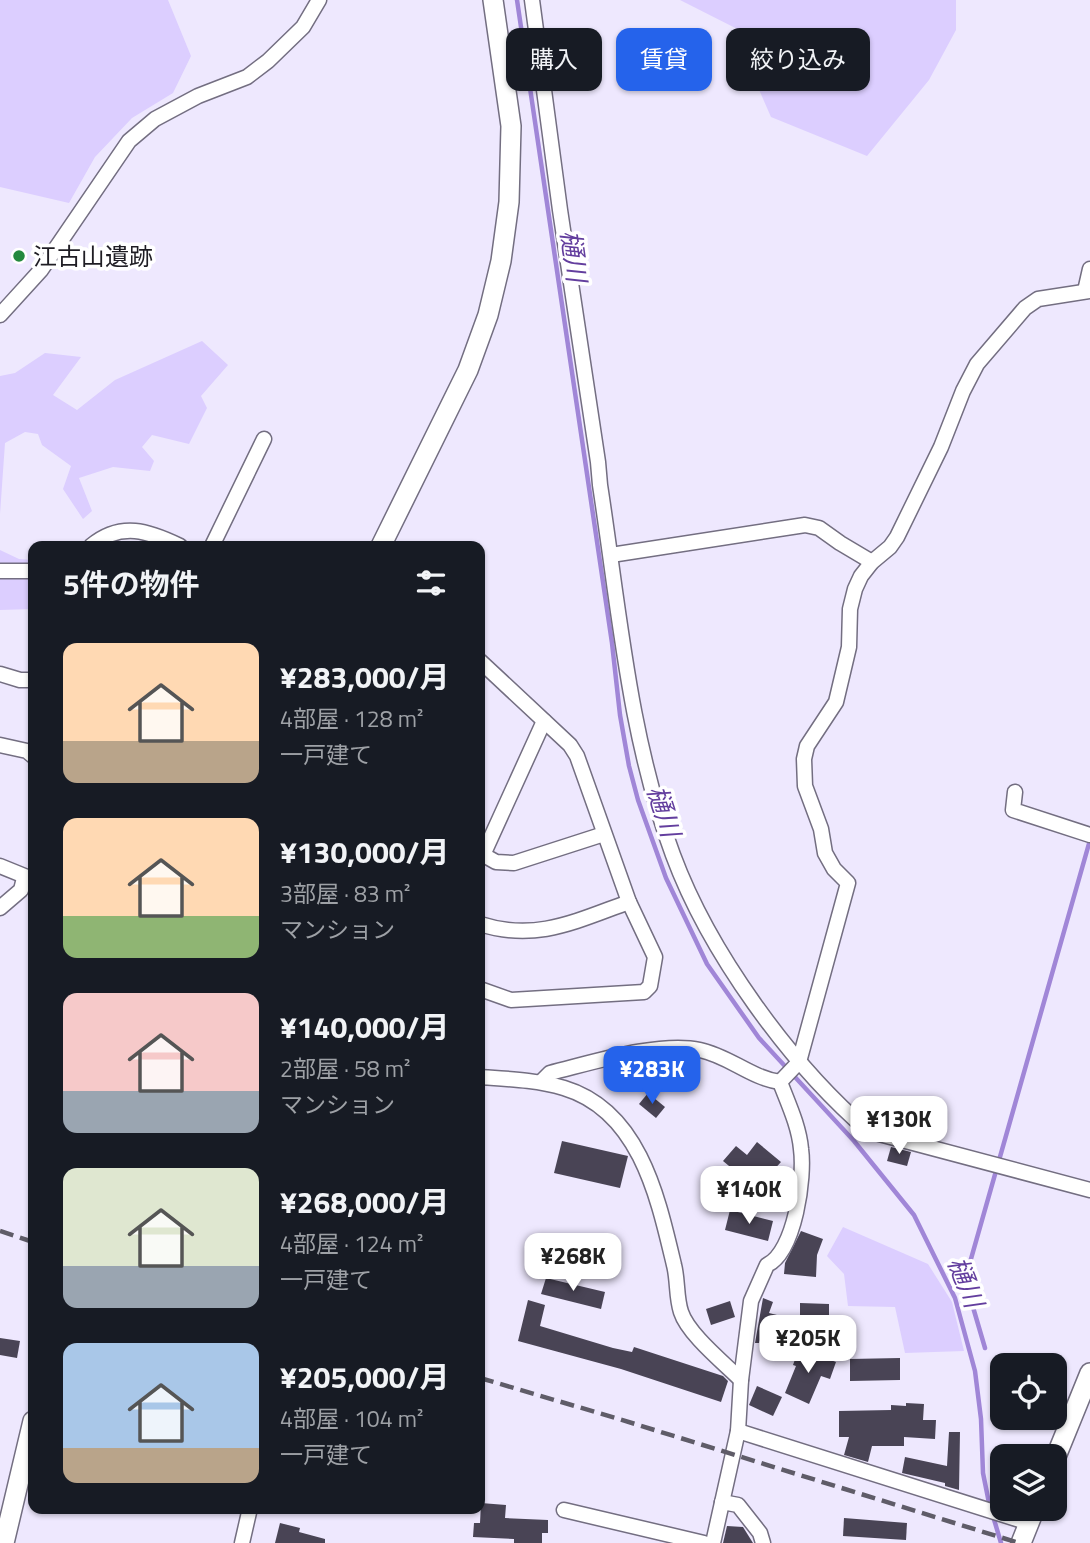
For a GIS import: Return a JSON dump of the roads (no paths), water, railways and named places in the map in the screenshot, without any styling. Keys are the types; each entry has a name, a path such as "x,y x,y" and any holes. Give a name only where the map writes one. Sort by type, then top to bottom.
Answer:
{"main road":[{"path":"384,541 468,370 488,315 501,261 509,202 511,126 493,0"},
{"path":"1062,1444 1088,1385"},
{"path":"4,1543 28,1442"},
{"path":"1021,1543 1030,1521"}],"street":[{"path":"0,315 41,270 129,141 155,119 198,96 247,77 303,27 319,0"},
{"path":"532,0 560,210 641,744 673,856 696,906 724,959 798,1063 868,1131 1090,1190"},
{"path":"541,1083 550,1073 661,1049 699,1050 729,1060 764,1079 782,1080 798,1063 848,883 834,869 825,853 821,829 805,786 804,759 807,746 835,702 849,647 850,609 855,589 872,562 890,547 897,537 941,447 963,391 977,364 1024,308 1038,299 1087,291 1090,269"},
{"path":"214,541 264,439"},
{"path":"611,555 805,525 819,528 872,562"},
{"path":"98,541 110,533 127,530 154,533 170,541"},
{"path":"0,571 28,571"},
{"path":"485,668 570,745 577,756 629,902 655,957 650,986 644,992 511,1000 485,991"},
{"path":"0,674 28,680"},
{"path":"485,846 544,721"},
{"path":"0,745 28,752"},
{"path":"1016,793 1013,810 1086,833"},
{"path":"485,856 496,862 514,863 604,834"},
{"path":"0,866 28,879"},
{"path":"0,908 28,880"},
{"path":"485,926 507,932 536,932 629,902"},
{"path":"485,1077 541,1083 567,1089 595,1103 613,1118 632,1141 646,1165 676,1270 681,1313 692,1331 741,1380"},
{"path":"713,1543 738,1430 751,1301 767,1265 787,1242 797,1211 802,1150 782,1080"},
{"path":"738,1430 990,1511"},
{"path":"722,1502 738,1505 764,1543"},
{"path":"564,1510 704,1543"},
{"path":"242,1543 249,1514"}],"waterway":[{"name":"樋川","path":"517,0 612,643 620,715 638,800 666,878 707,964 759,1038 854,1141 914,1215 955,1298 975,1371 981,1419 983,1473 990,1508"},
{"path":"985,1348 965,1280 1090,840"},
{"name":"樋川","path":"994,1521 1001,1543"}],"railway":[{"path":"0,1231 28,1240"},
{"path":"485,1379 1019,1543"}],"place":[{"name":"江古山遺跡","path":"19,256"}]}
